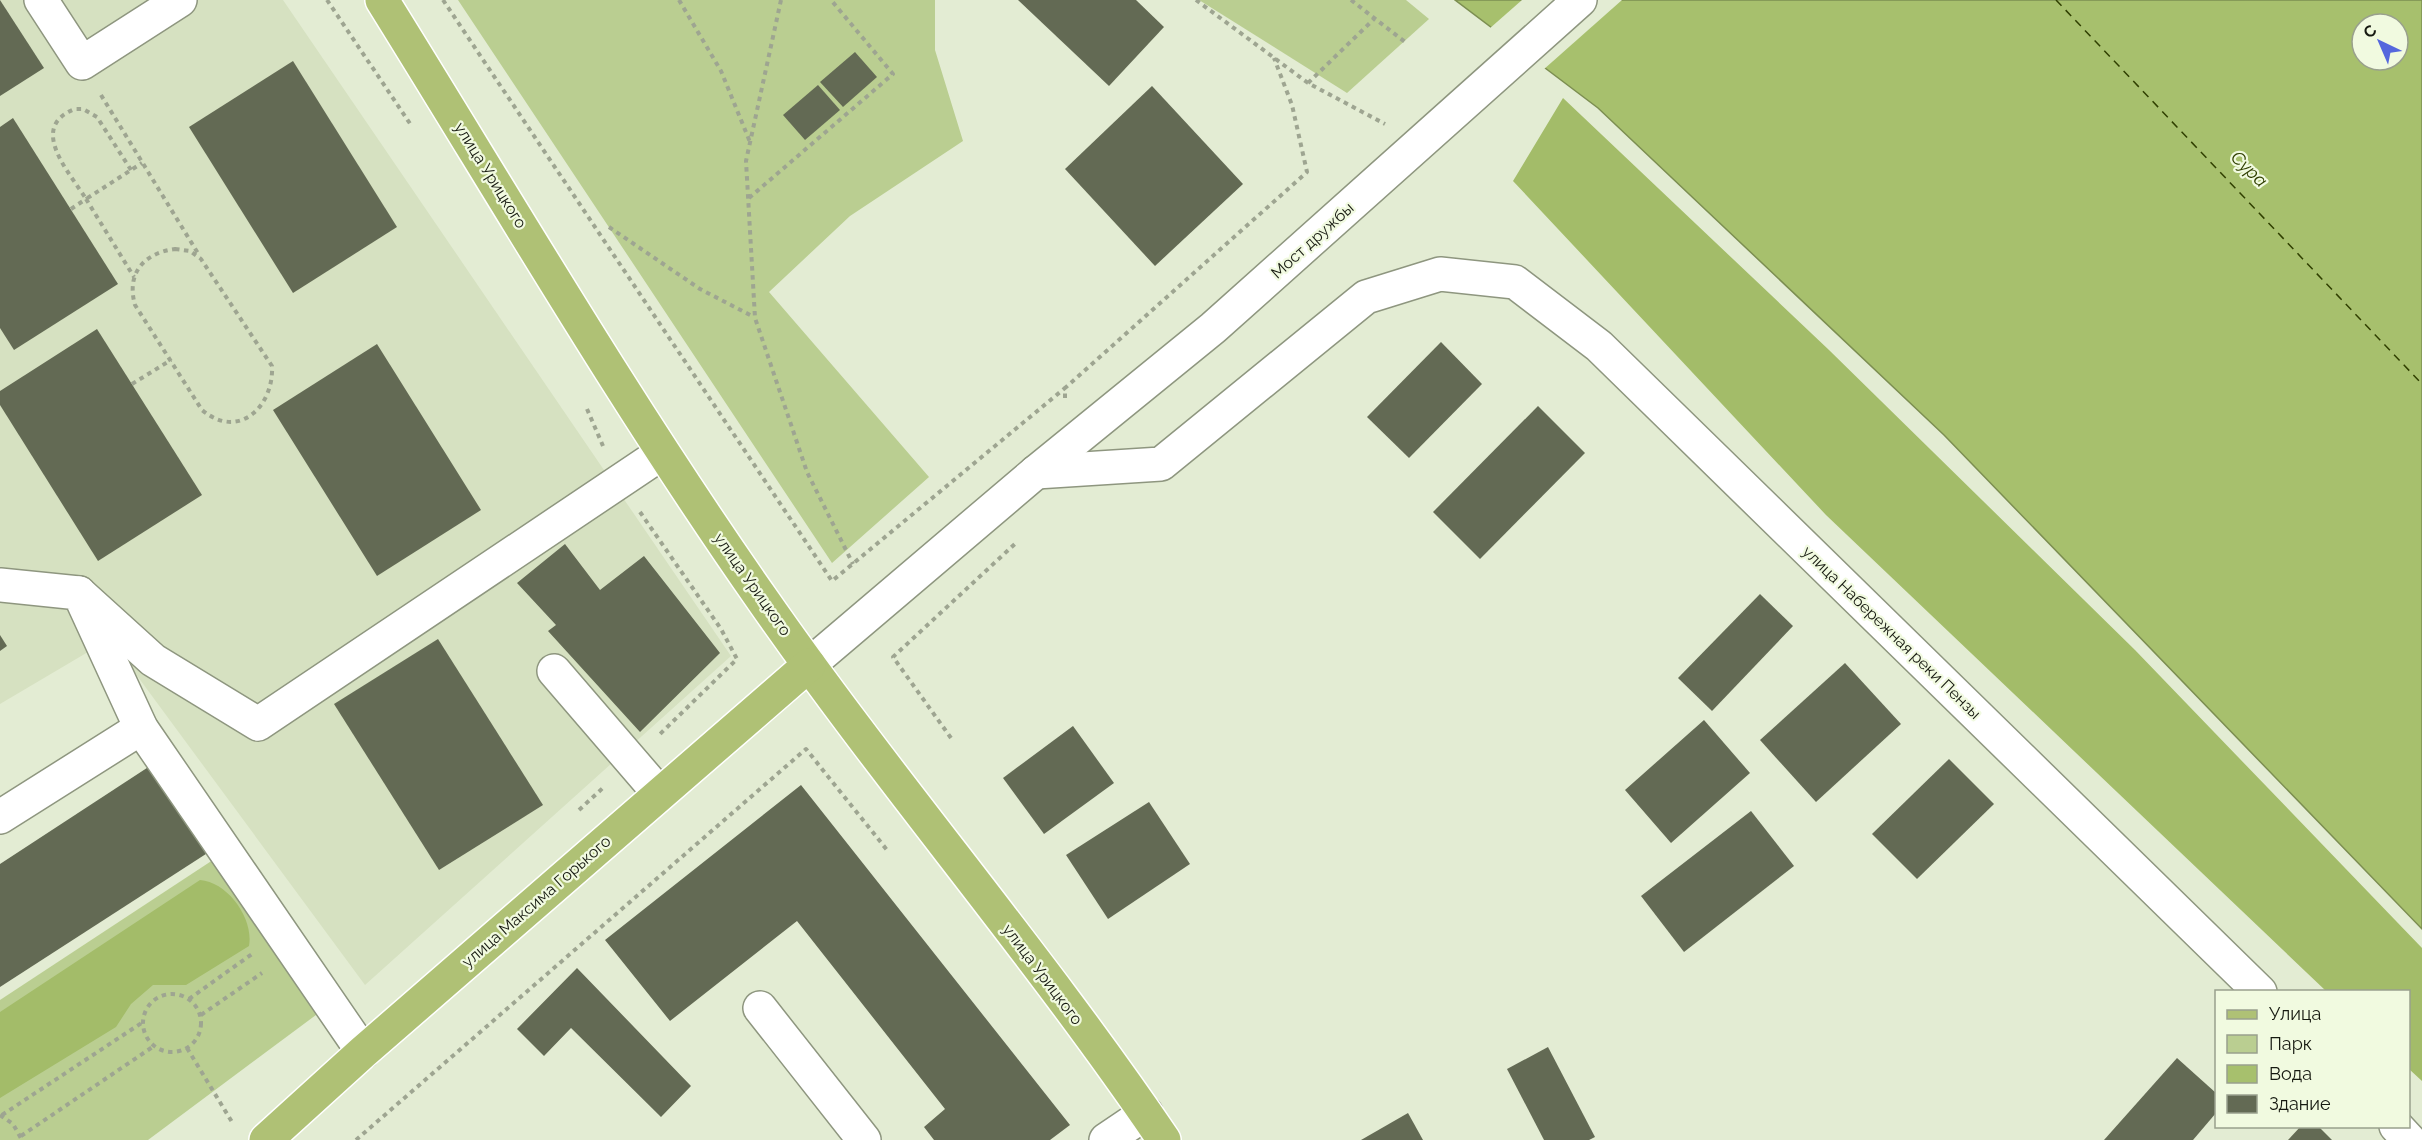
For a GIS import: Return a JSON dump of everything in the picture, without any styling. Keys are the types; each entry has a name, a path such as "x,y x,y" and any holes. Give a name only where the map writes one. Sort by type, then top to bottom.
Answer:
{"main road":[{"name":"улица Урицкого","path":"382,0 663,453 809,664 1164,1140"},
{"name":"улица Максима Горького","path":"266,1140 363,1052 809,664"}],"street":[{"path":"41,0 82,63 180,0"},
{"name":"Мост дружбы","path":"809,664 1036,472 1213,328 1580,0"},
{"name":"улица Набережная реки Пензы","path":"1036,472 1161,464 1366,297 1440,274 1515,282 1599,346 2258,990"},
{"path":"0,585 79,593 153,660 258,723 663,453"},
{"path":"79,593 141,728 363,1052"},
{"path":"554,671 659,793"},
{"path":"0,817 141,728"},
{"path":"760,1008 864,1140"},
{"path":"1107,1140 1146,1113"},
{"path":"2398,1128 2409,1140"}],"path":[{"path":"443,0 832,581 1065,388 1307,172 1292,105 1274,58"},
{"path":"679,0 722,71 750,143"},
{"path":"781,0 746,161 755,318 807,472 853,564"},
{"path":"748,199 893,74 831,0"},
{"path":"1196,0 1308,83 1432,132"},
{"path":"1351,0 1405,42"},
{"path":"1308,83 1374,19"},
{"path":"82,63 201,259 272,366 273,380 269,395 261,408 250,416 225,421 212,418 202,410 135,304 131,291 134,278 140,266 149,256 162,251 190,251 201,259"},
{"path":"131,170 97,117 83,109 66,112 54,127 53,146 134,278"},
{"path":"71,209 142,163"},
{"path":"609,227 700,289 755,318"},
{"path":"132,384 171,360"},
{"path":"1065,388 1065,450"},
{"path":"951,738 893,657 1017,542 989,512"},
{"path":"356,1140 806,749 887,850"},
{"path":"189,999 287,942"},
{"path":"201,1015 287,942"},
{"path":"171,993 189,999 201,1015 199,1033 187,1048 168,1052 154,1046 146,1035 143,1022 147,1007 162,995 171,993"},
{"path":"143,1022 1,1115 13,1124 22,1138 154,1046"},
{"path":"187,1048 235,1128"}],"shaded area":[{"path":"0,0 283,0 731,656 365,985 110,639 0,704"},
{"path":"1563,98 1829,350 2135,650 2422,948 2422,1081 2410,1070 2410,990 2325,990 1826,515 1513,181"},
{"path":"200,880 220,887 237,904 247,925 249,946 186,985 153,985 131,1004 116,1027 0,1098 0,1012"}],"green space":[{"path":"458,0 935,0 935,50 963,141 850,216 769,292 929,477 832,563"},
{"path":"1199,0 1406,0 1429,19 1347,93"},
{"path":"219,856 324,1009 148,1140 0,1140 0,1000"}],"water":[{"name":"Сура","path":"1455,0 2422,0 2422,929 1944,435 1598,108"}],"pier":[{"path":"1522,0 1622,0 1543,70 1489,29"}],"building":[{"path":"0,0 44,68 0,96"},
{"path":"1018,0 1136,0 1164,27 1109,86"},
{"path":"855,52 877,77 843,107 820,82"},
{"path":"293,61 397,227 293,293 189,127"},
{"path":"818,85 840,110 805,140 783,115"},
{"path":"1152,86 1243,184 1155,266 1065,169"},
{"path":"13,118 118,284 14,350 0,328 0,127"},
{"path":"97,329 202,495 98,561 0,405 0,391"},
{"path":"1441,342 1482,384 1409,458 1367,417"},
{"path":"377,344 481,510 377,576 273,410"},
{"path":"1538,406 1585,453 1480,559 1433,512"},
{"path":"565,544 600,590 644,556 720,653 640,732 548,631 556,625 517,583"},
{"path":"1760,594 1793,626 1712,711 1678,678"},
{"path":"0,635 7,646 0,651"},
{"path":"438,639 543,805 439,870 334,704"},
{"path":"1845,663 1901,724 1816,802 1760,740"},
{"path":"1704,720 1750,773 1671,843 1625,790"},
{"path":"1073,726 1114,783 1044,834 1003,778"},
{"path":"1949,759 1994,804 1917,879 1872,834"},
{"path":"153,764 209,852 0,987 0,864"},
{"path":"801,785 1070,1125 1050,1140 934,1140 924,1127 945,1109 797,921 670,1021 605,940"},
{"path":"1149,802 1190,864 1108,919 1066,855"},
{"path":"1751,811 1794,866 1684,952 1641,896"},
{"path":"577,968 691,1086 661,1117 571,1028 544,1056 517,1029"},
{"path":"1548,1047 1595,1137 1589,1140 1544,1140 1507,1069"},
{"path":"2177,1058 2215,1092 2215,1114 2193,1140 2104,1140"},
{"path":"1408,1113 1423,1140 1361,1140"},
{"path":"2299,1128 2320,1128 2332,1140 2288,1140"}],"ferry route":[{"path":"2056,0 2422,384"}]}
